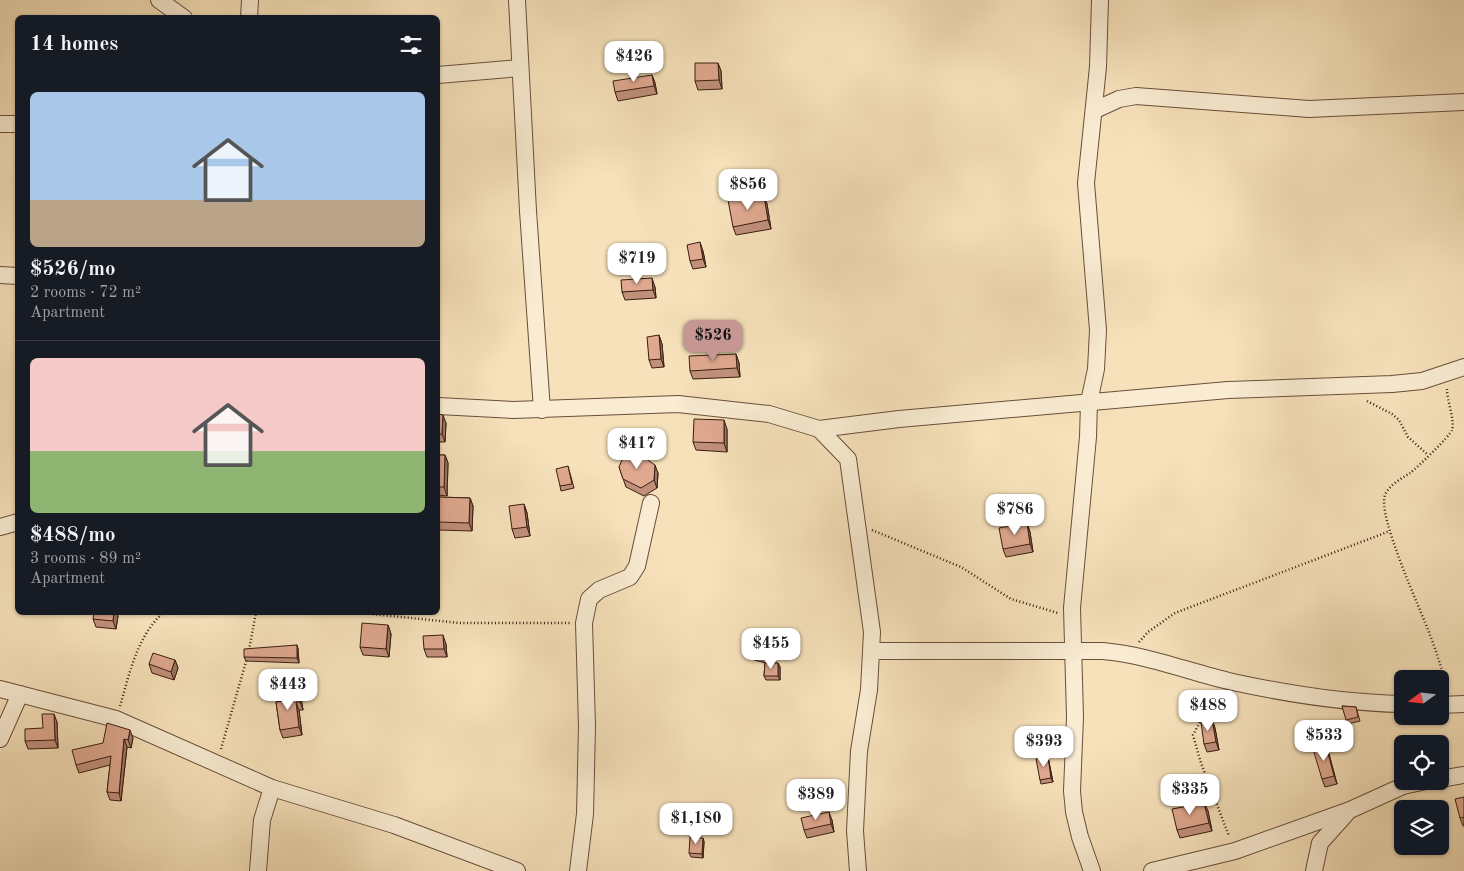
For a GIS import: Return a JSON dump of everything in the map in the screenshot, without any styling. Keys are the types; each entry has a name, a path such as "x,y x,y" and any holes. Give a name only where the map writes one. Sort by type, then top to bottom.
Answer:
{"street":[{"path":"159,0 180,15"},
{"path":"249,15 250,0"},
{"path":"517,0 542,410"},
{"path":"1092,871 1080,838 1074,812 1074,652 1072,629 1089,402 1096,368 1098,330 1086,183 1095,110 1100,0"},
{"path":"440,74 520,68"},
{"path":"1095,110 1119,99 1136,96 1309,110 1464,102"},
{"path":"0,124 15,124"},
{"path":"0,275 15,276"},
{"path":"440,406 483,410 542,410 678,404 769,414 819,429 899,419 1228,390 1392,384 1448,374 1464,367"},
{"path":"819,429 848,459 870,612 872,651 869,690 859,751 855,831 858,871"},
{"path":"578,871 584,837 587,771 584,623 589,600 599,590 630,577 637,566 651,503"},
{"path":"0,527 15,523"},
{"path":"872,651 1131,654 1234,682 1306,695 1377,704 1394,704"},
{"path":"0,689 116,719 218,762 272,788 394,825 517,871"},
{"path":"0,739 20,694"},
{"path":"1449,778 1464,775"},
{"path":"258,871 262,820 272,788"},
{"path":"1152,871 1235,852 1350,810 1394,790"},
{"path":"1314,871 1320,843 1350,810"}],"path":[{"path":"1448,374 1447,399 1452,429 1450,434 1385,494 1383,503 1390,531 1431,637 1452,705"},
{"path":"1338,386 1392,414 1399,420 1408,437 1428,455"},
{"path":"858,524 961,567 1011,599 1058,613 1064,617 1072,629"},
{"path":"1131,654 1148,632 1175,613 1390,531"},
{"path":"116,719 142,639 152,623 161,615"},
{"path":"218,762 245,668 255,615"},
{"path":"381,615 460,623 584,623"},
{"path":"1234,682 1200,722 1193,735 1199,757 1235,852"}],"building":[{"path":"695,63 718,63 719,80 695,81"},
{"path":"652,75 654,86 615,92 613,81"},
{"path":"764,196 768,220 733,227 728,200"},
{"path":"700,242 703,259 690,261 687,245"},
{"path":"652,278 653,290 622,292 621,280"},
{"path":"659,335 661,359 649,360 647,337"},
{"path":"736,354 737,368 690,371 689,356"},
{"path":"440,414 443,415 442,434 440,434"},
{"path":"694,419 724,420 724,443 693,442"},
{"path":"625,453 638,453 655,465 654,480 641,488 623,479 619,467"},
{"path":"440,455 445,455 444,487 440,487"},
{"path":"568,466 572,484 560,486 556,469"},
{"path":"440,497 470,498 469,523 440,522"},
{"path":"524,504 527,527 512,529 509,506"},
{"path":"1027,523 1030,544 1003,549 999,528"},
{"path":"94,615 114,615 113,621 93,619"},
{"path":"362,623 388,625 386,649 360,647"},
{"path":"443,635 444,649 424,649 423,636"},
{"path":"750,635 773,643 768,657 745,650"},
{"path":"297,645 297,658 244,657 244,649"},
{"path":"153,653 175,660 171,672 149,664"},
{"path":"765,663 778,663 778,676 764,676"},
{"path":"298,690 300,702 296,702 299,727 280,730 276,702 284,701 283,692"},
{"path":"1342,706 1356,707 1358,717 1346,720"},
{"path":"42,714 54,714 55,740 25,741 25,729 43,728"},
{"path":"1212,720 1216,742 1204,744 1201,722"},
{"path":"107,723 130,730 128,740 124,739 119,793 107,792 111,756 76,765 72,750 103,743"},
{"path":"1326,746 1334,776 1322,779 1313,749"},
{"path":"1048,757 1051,778 1040,780 1036,759"},
{"path":"1464,797 1464,817 1460,818 1455,799"},
{"path":"1204,803 1209,823 1177,830 1172,809"},
{"path":"829,812 831,824 804,830 801,818"},
{"path":"690,837 703,838 702,854 689,853"}]}
